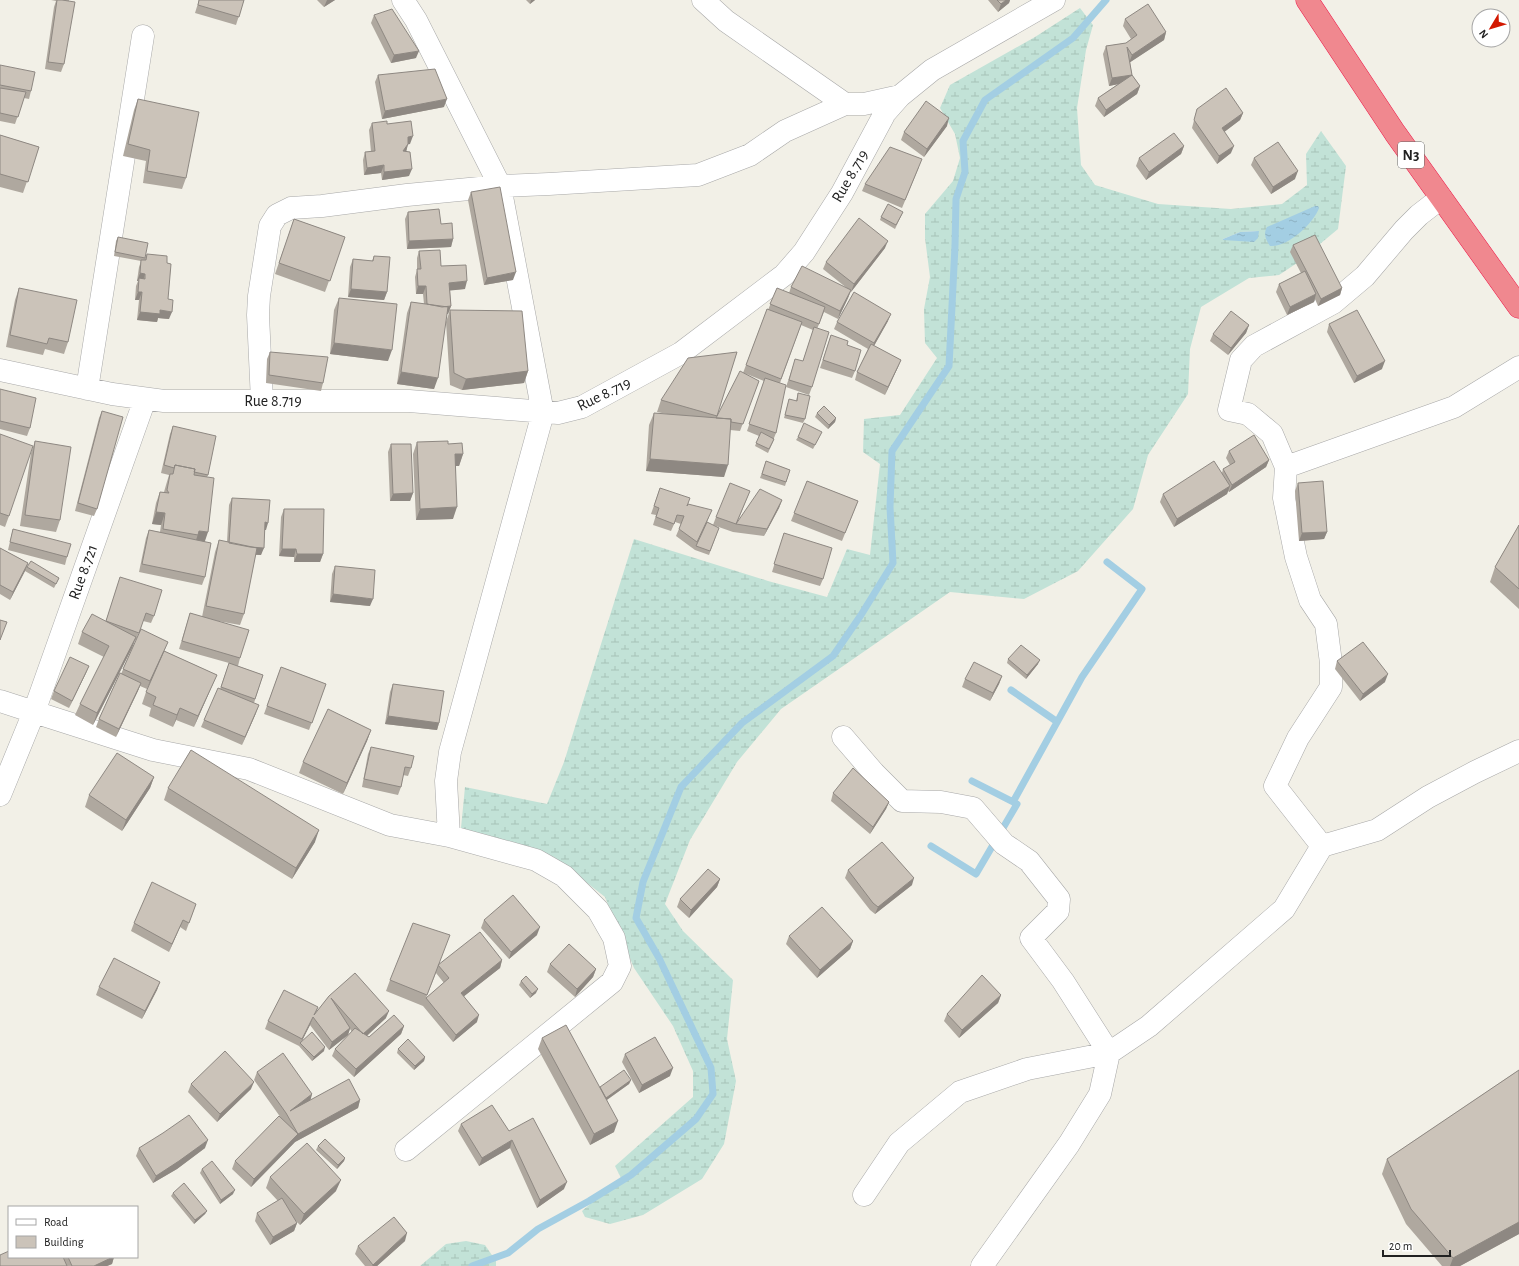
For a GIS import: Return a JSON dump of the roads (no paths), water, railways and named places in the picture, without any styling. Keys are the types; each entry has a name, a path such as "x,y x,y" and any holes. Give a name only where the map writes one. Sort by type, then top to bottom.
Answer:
{"highway":[{"name":"N3","path":"1307,0 1395,133 1519,307"}],"street":[{"path":"403,0 416,20 500,186 543,413 450,752 446,782 449,836"},
{"path":"703,0 726,21 845,104"},
{"name":"Rue 8.719","path":"0,370 112,394 164,402 409,401 543,413 558,413 582,407 681,353 784,275 804,252 842,193 885,113 900,96 932,70 1054,0"},
{"path":"87,389 143,36"},
{"path":"262,401 258,315 259,296 270,226 277,215 291,208 322,206 407,195 500,186 698,175 750,155 785,131 845,104 864,104 900,96"},
{"path":"1322,846 1275,786 1298,738 1331,687 1331,663 1326,624 1310,600 1296,557 1284,498 1286,468 1272,434 1248,414 1229,410 1241,360 1254,346 1333,303 1365,276 1414,220 1441,198"},
{"path":"1286,468 1454,407 1519,367"},
{"name":"Rue 8.721","path":"0,795 34,712 145,399"},
{"path":"0,701 153,750 248,769 390,825 449,836 536,860 564,876 598,910 614,938 620,966 612,982 406,1150"},
{"path":"843,737 874,773 902,801 941,802 973,808 1004,844 1029,860 1058,899 1058,911 1031,938 1063,981 1109,1053 1100,1094 1069,1144 982,1266"},
{"path":"864,1195 899,1143 960,1092 1027,1069 1109,1053 1149,1026 1284,909 1322,846 1377,830 1428,797 1519,751"}],"water":[{"path":"1318,206 1319,208 1312,221 1306,227 1292,239 1277,246 1270,246 1265,232 1267,227"},
{"path":"1259,231 1258,238 1254,242 1223,240 1240,232"}],"waterway":[{"path":"472,1266 508,1253 538,1229 589,1201 631,1175 696,1119 713,1094 711,1068 659,958 636,918 643,882 681,787 742,723 833,656 861,615 893,563 890,507 892,451 949,366 956,199 965,172 963,141 985,100 1073,38 1106,0"},
{"path":"1013,802 1082,677 1142,589 1107,562"},
{"path":"1011,690 1056,721"},
{"path":"931,846 976,874 1017,804 972,781"}]}
